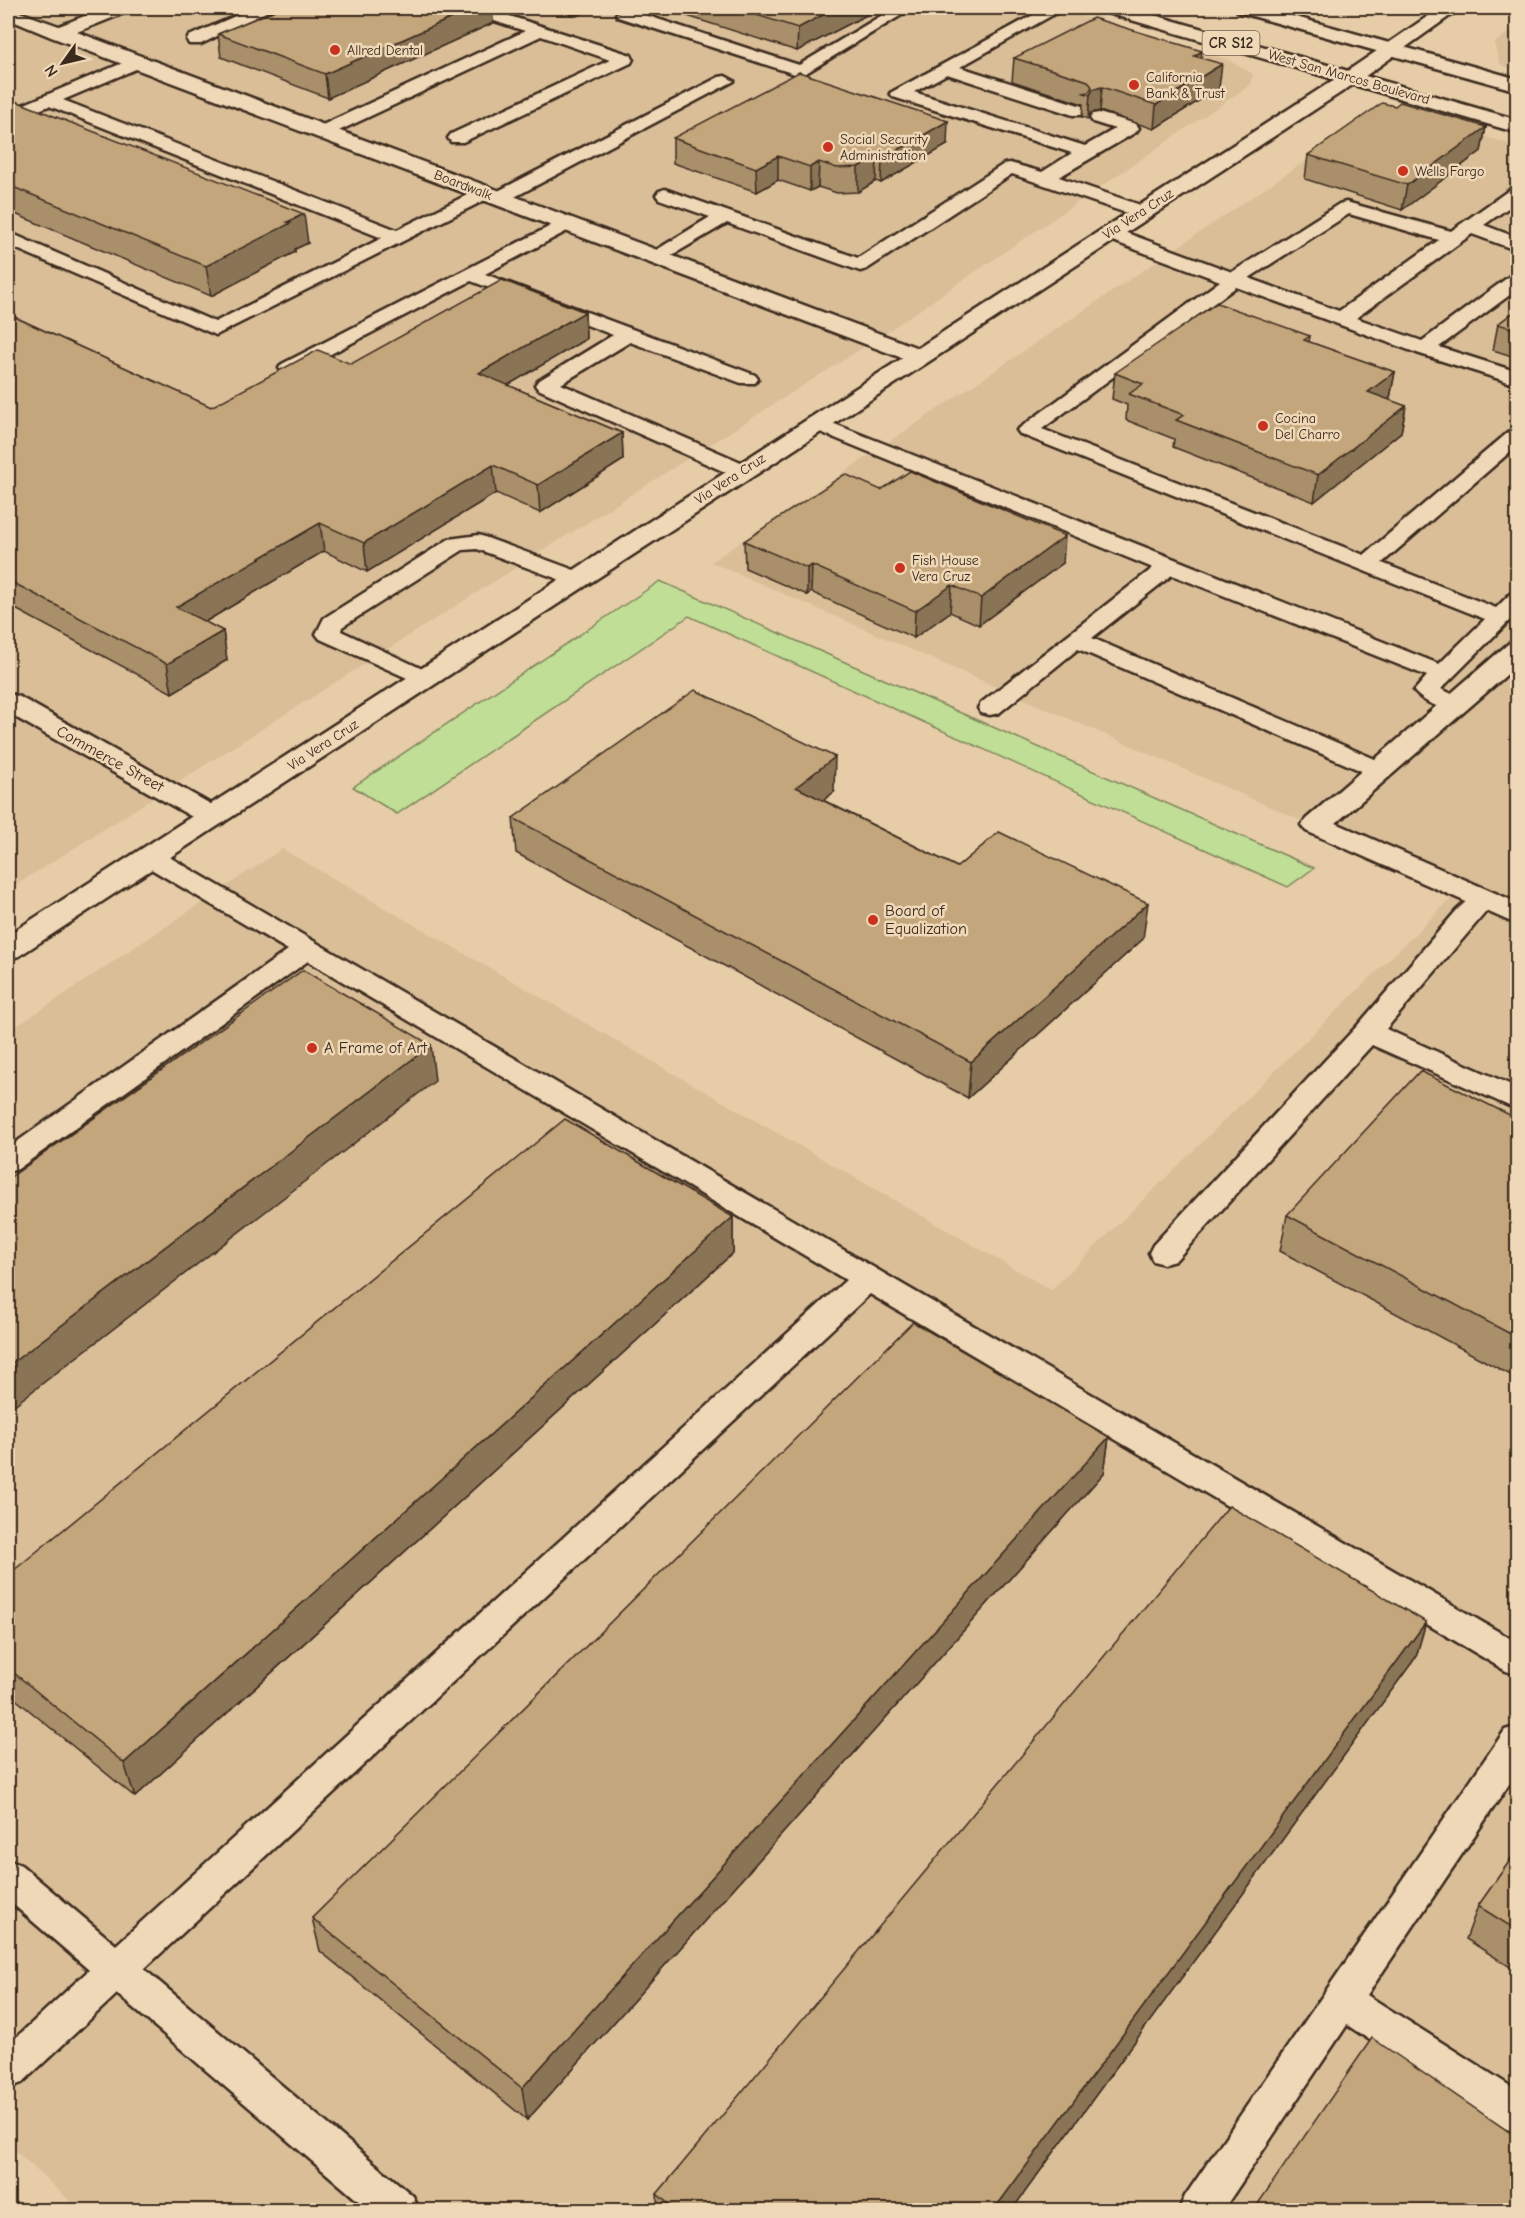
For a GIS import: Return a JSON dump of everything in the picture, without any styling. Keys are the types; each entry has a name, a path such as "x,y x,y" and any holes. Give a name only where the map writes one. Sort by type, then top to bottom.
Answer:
{"main road":[{"path":"58,33 120,8"},
{"name":"West San Marcos Boulevard","path":"1111,8 1518,127"},
{"name":"CR S12","path":"1245,8 1518,86"},
{"name":"Via Vera Cruz","path":"8,949 918,356 1393,50 1452,8"},
{"name":"Boardwalk","path":"11,18 137,62 918,356"},
{"path":"1518,650 1316,825 1518,915"},
{"name":"Commerce Street","path":"8,702 213,817"}],"lane":[{"path":"195,40 266,8"},
{"path":"457,138 625,59 470,8"},
{"path":"637,8 624,14 801,70 905,8"},
{"path":"1057,8 899,93 1087,152"},
{"path":"322,132 540,30"},
{"path":"8,117 137,62"},
{"path":"946,68 1079,111"},
{"path":"8,238 216,329 397,237 492,196 725,81"},
{"path":"49,100 397,237"},
{"path":"1044,178 1130,128 1099,118"},
{"path":"665,195 860,264 1010,168 1142,212"},
{"path":"1341,319 1518,192"},
{"path":"1499,617 1028,430 1236,278 1346,208 1518,245"},
{"path":"655,257 726,216"},
{"path":"285,370 566,224"},
{"path":"1109,233 1424,349 1518,380"},
{"path":"469,274 748,379"},
{"path":"1424,349 1518,279"},
{"path":"629,334 545,385 742,471"},
{"path":"816,423 1443,674"},
{"path":"1366,565 1518,434"},
{"path":"425,679 328,634 332,623 457,544 479,542 577,579"},
{"path":"990,708 1169,566"},
{"path":"1455,704 1426,691 1518,599"},
{"path":"1076,640 1380,770"},
{"path":"150,857 1518,1661"},
{"path":"1164,1253 1368,1032 1466,916 1483,900"},
{"path":"8,1162 307,949"},
{"path":"1368,1032 1518,1100"},
{"path":"8,2070 867,1279"},
{"path":"1199,2211 1518,1741"},
{"path":"8,1877 399,2211"},
{"path":"1342,2000 1518,2114"}],"shaded area":[{"path":"8,8 1053,8 1226,59 1253,74 1250,85 875,340 8,890"},
{"path":"1293,8 1379,8 1356,14 1309,12"},
{"path":"1517,27 1517,71 1500,64 1494,43"},
{"path":"1462,130 1517,146 1517,2210 80,2210 8,2144 8,1032 282,849 1051,1290 1460,890 711,562 1350,131"}],"green space":[{"path":"660,581 1314,868 1288,887 689,616 397,814 353,787"}],"building":[{"path":"280,8 474,8 325,74 218,34"},
{"path":"734,8 836,8 798,28"},
{"path":"1093,18 1202,51 1194,56 1222,64 1156,105 1102,87 1093,89 1090,95 1084,93 1089,92 1092,87 1088,81 1014,58"},
{"path":"799,72 948,121 882,159 877,157 858,167 837,168 819,162 810,167 778,156 756,168 673,138"},
{"path":"8,98 304,214 287,222 291,223 206,266 8,185"},
{"path":"1400,102 1486,127 1407,185 1308,155 1382,103 1395,106"},
{"path":"502,280 585,312 479,373 622,433 538,485 493,465 364,543 320,523 176,607 223,631 167,664 8,580 8,314 211,407 318,350 351,364"},
{"name":"Cocina Del Charro","path":"1217,303 1310,336 1304,340 1395,372 1368,392 1406,406 1318,475 1176,420 1184,415 1129,394 1143,384 1115,373"},
{"path":"1518,309 1518,330 1498,324"},
{"name":"Fish House Vera Cruz","path":"910,471 1065,536 981,598 952,585 915,611 812,565 807,568 744,541 845,474 881,490"},
{"name":"Board of Equalization","path":"695,690 835,757 796,787 957,867 999,832 1148,903 971,1062 513,818"},
{"path":"303,970 431,1045 8,1366 8,1179"},
{"path":"1420,1071 1518,1119 1518,1338 1287,1215"},
{"path":"565,1119 733,1217 124,1763 8,1668 8,1575"},
{"path":"913,1322 1109,1437 522,2088 312,1918"},
{"path":"1229,1506 1426,1622 993,2211 677,2211 657,2194"},
{"path":"1518,1849 1518,1931 1478,1906"},
{"path":"1372,2038 1518,2138 1518,2211 1253,2211"}],"place":[{"name":"Allred Dental","path":"335,50"},
{"name":"California Bank & Trust","path":"1134,85"},
{"name":"Social Security Administration","path":"828,147"},
{"name":"Wells Fargo","path":"1403,171"},
{"name":"Cocina Del Charro","path":"1263,426"},
{"name":"Fish House Vera Cruz","path":"900,568"},
{"name":"Board of Equalization","path":"873,920"},
{"name":"A Frame of Art","path":"312,1048"}]}
